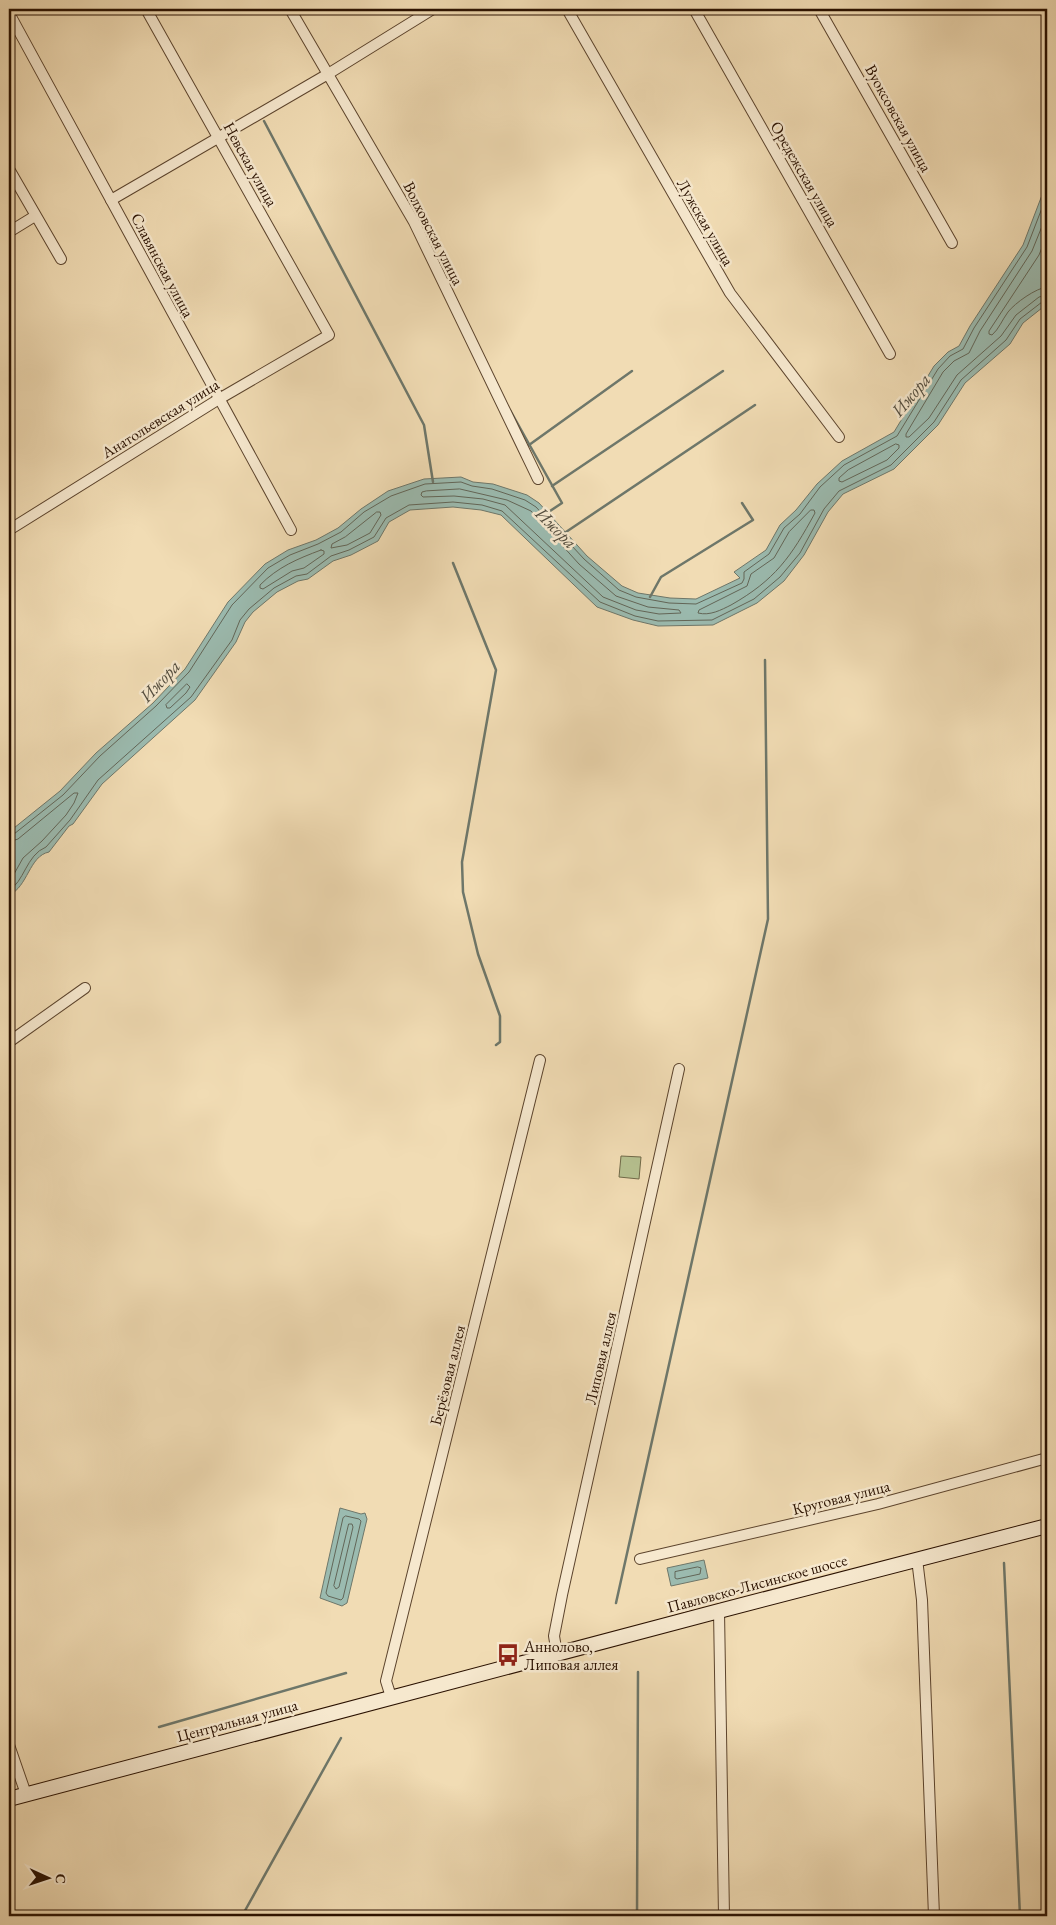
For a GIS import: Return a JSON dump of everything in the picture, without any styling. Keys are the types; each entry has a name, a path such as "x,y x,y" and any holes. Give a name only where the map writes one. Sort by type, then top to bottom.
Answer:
{"main road":[{"name":"Павловско-Лисинское шоссе","path":"475,1676 1047,1526"},
{"name":"Центральная улица","path":"9,1799 475,1676"}],"street":[{"name":"Невская улица","path":"146,9 329,335"},
{"name":"Волховская улица","path":"290,9 414,222 538,479"},
{"path":"111,200 328,74 433,9"},
{"name":"Лужская улица","path":"567,9 730,293 839,437"},
{"name":"Оредежская улица","path":"694,9 890,354"},
{"name":"Вуоксовская улица","path":"820,9 952,242"},
{"name":"Славянская улица","path":"9,13 291,530"},
{"path":"9,168 60,260"},
{"path":"9,232 35,216"},
{"name":"Анатольевская улица","path":"9,530 219,399 329,335"},
{"path":"9,1042 85,988"},
{"name":"Берёзовая аллея","path":"391,1697 386,1681 540,1060"},
{"name":"Липовая аллея","path":"557,1654 554,1636 562,1595 679,1069"},
{"name":"Круговая улица","path":"640,1559 851,1510 1047,1458"},
{"path":"917,1559 922,1600 934,1916"},
{"path":"719,1611 724,1916"},
{"path":"9,1745 26,1794"}],"green space":[{"path":"621,1156 641,1157 639,1179 619,1177"}],"water":[{"name":"Ижора","path":"1047,182 1047,304 1023,323 1010,344 965,383 938,425 894,469 843,494 828,512 804,555 784,581 757,603 713,625 658,626 633,620 597,607 501,515 481,510 453,507 410,510 389,522 378,541 351,555 333,561 308,579 298,581 277,592 253,612 245,622 236,642 195,700 102,784 73,824 69,826 49,852 37,859 20,885 9,895 9,832 60,791 96,753 153,703 185,669 228,602 265,564 288,550 316,540 338,528 361,509 388,491 424,479 461,477 473,482 493,484 527,495 539,503 587,556 622,586 638,593 670,598 696,599 740,578 734,572 766,550 780,525 796,510 817,484 842,461 894,432 934,366 948,352 959,346 1023,245"},
{"path":"340,1508 361,1514 365,1513 367,1519 347,1603 342,1606 320,1598"},
{"path":"704,1560 708,1578 671,1586 667,1568"}],"waterway":[{"path":"264,121 424,425 433,482"},
{"path":"529,445 632,371"},
{"path":"552,486 723,371"},
{"path":"563,534 755,405"},
{"path":"510,410 562,503 544,515"},
{"path":"650,597 661,577 753,520 742,503"},
{"path":"453,563 496,670 462,862 463,892 478,954 500,1016 500,1042 496,1045"},
{"path":"616,1603 768,919 765,660"},
{"path":"1004,1563 1020,1916"},
{"path":"637,1916 638,1672"},
{"path":"159,1727 346,1673"},
{"path":"242,1916 341,1738"}],"place":[{"name":"Аннолово, Липовая аллея","path":"508,1655"}]}
